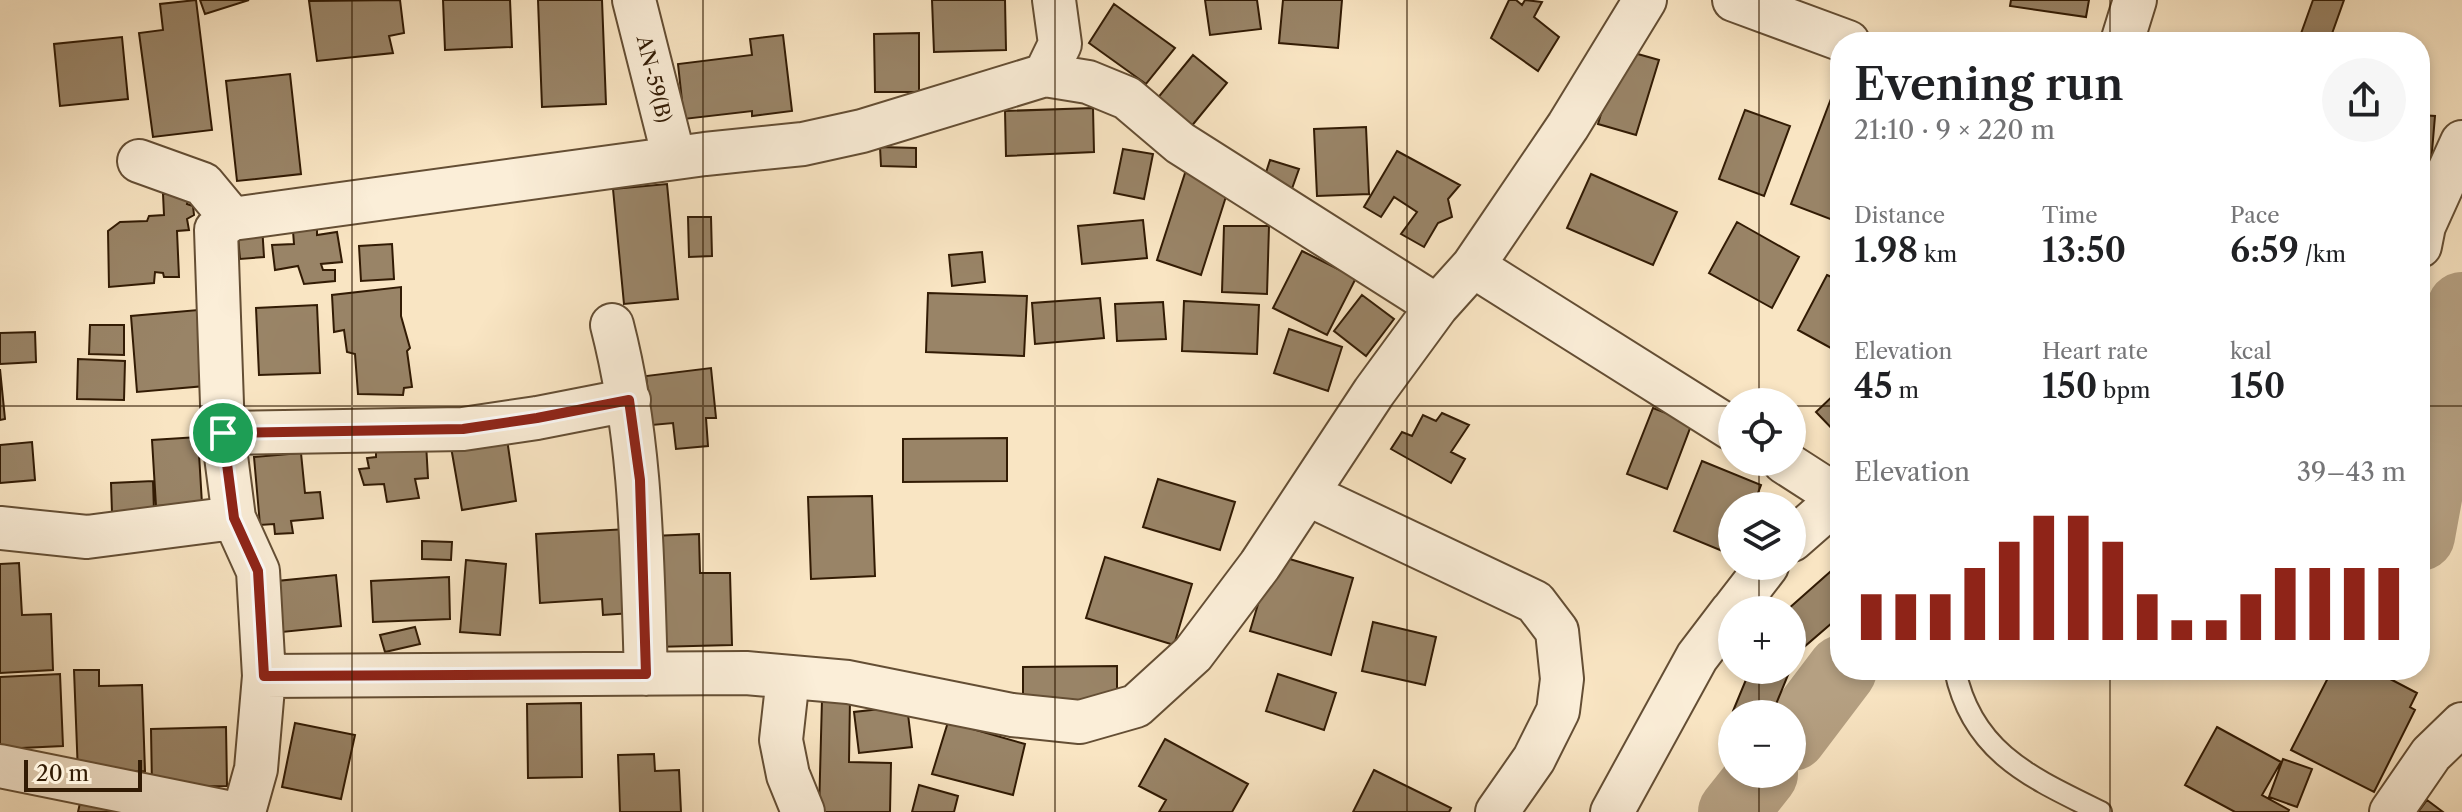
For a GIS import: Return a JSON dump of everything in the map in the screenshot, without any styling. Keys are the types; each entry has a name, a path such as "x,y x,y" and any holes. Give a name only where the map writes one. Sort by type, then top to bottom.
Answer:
{"street":[{"name":"AN-59(B)","path":"634,0 674,158"},
{"path":"1045,75 1060,44 1054,0"},
{"path":"264,676 746,673 848,682 1012,715 1080,722 1136,706 1193,654 1260,565 1374,392 1437,306 1473,266 1568,126 1645,0"},
{"path":"1734,0 1830,35"},
{"path":"2125,32 2135,0"},
{"path":"244,812 256,769 264,676 258,571 234,518 223,433 216,230 232,219 674,158 803,144 862,131 1045,75 1088,82 1127,98 1180,143 1437,306"},
{"path":"2430,213 2462,142"},
{"path":"139,161 203,184 232,219"},
{"path":"1473,266 1718,420"},
{"path":"612,325 629,400 640,480 646,674"},
{"path":"223,433 463,429 629,400"},
{"path":"1806,476 1830,492"},
{"path":"1307,494 1535,602 1557,631 1562,679 1558,711 1534,759 1497,812"},
{"path":"1806,528 1830,507"},
{"path":"0,528 87,537 234,518"},
{"path":"1744,596 1756,580"},
{"path":"1612,812 1697,657 1718,629"},
{"path":"788,677 781,740 788,775 803,812"},
{"path":"2391,812 2431,754 2462,724"},
{"path":"0,766 227,812"}],"lane":[{"path":"1957,680 1959,691 1981,734 2009,762 2101,812"}],"building":[{"path":"196,0 212,130 153,137 139,33 163,30 160,4"},
{"path":"200,0 249,0 205,14"},
{"path":"400,0 404,33 389,36 393,53 317,61 309,1"},
{"path":"443,0 510,0 512,47 445,50"},
{"path":"538,0 602,0 606,104 542,107"},
{"path":"932,0 1005,0 1006,50 934,52"},
{"path":"1205,0 1257,0 1261,29 1210,35"},
{"path":"1283,0 1342,0 1338,48 1279,43"},
{"path":"1509,0 1516,0 1522,5 1525,0 1542,2 1534,17 1559,37 1538,71 1491,38"},
{"path":"2011,0 2089,0 2086,17 2010,6"},
{"path":"2313,0 2344,0 2333,32 2302,32"},
{"path":"1114,4 1175,48 1146,84 1089,43"},
{"path":"919,33 919,92 875,92 874,34"},
{"path":"783,35 792,111 752,116 752,111 684,119 678,64 752,55 750,39"},
{"path":"122,37 128,99 60,106 54,44"},
{"path":"1620,49 1659,60 1636,135 1598,124"},
{"path":"1193,55 1227,83 1190,128 1156,100"},
{"path":"290,74 301,174 237,181 226,81"},
{"path":"1830,101 1830,219 1791,204"},
{"path":"1093,108 1094,152 1006,156 1005,111"},
{"path":"1745,110 1790,126 1764,196 1719,179"},
{"path":"2430,116 2435,116 2430,175"},
{"path":"1366,127 1369,194 1317,196 1314,129"},
{"path":"880,147 916,148 916,167 881,166"},
{"path":"1123,149 1153,154 1144,199 1114,193"},
{"path":"1397,151 1460,185 1448,199 1452,217 1438,223 1424,247 1401,234 1417,212 1394,197 1381,217 1364,207"},
{"path":"1270,160 1299,169 1289,197 1261,188"},
{"path":"1186,170 1230,184 1201,275 1157,260"},
{"path":"1591,174 1677,212 1653,265 1567,228"},
{"path":"667,184 678,299 624,304 613,189"},
{"path":"190,192 187,204 193,206 194,215 187,219 189,230 177,231 179,277 164,277 163,273 155,272 154,283 109,287 108,231 120,222 147,221 149,216 164,215 163,194"},
{"path":"688,217 711,217 712,256 689,257"},
{"path":"1143,220 1147,258 1082,264 1078,226"},
{"path":"1737,222 1799,257 1772,308 1709,273"},
{"path":"262,225 264,257 240,259 237,227"},
{"path":"1224,226 1269,226 1267,294 1222,292"},
{"path":"317,229 317,235 337,232 342,262 321,264 323,270 335,270 335,281 304,284 298,266 275,270 272,245 294,244 293,231"},
{"path":"392,244 394,279 361,281 359,246"},
{"path":"1302,251 1356,278 1327,335 1273,308"},
{"path":"982,252 985,282 952,286 949,255"},
{"path":"1827,275 1830,276 1830,348 1798,330"},
{"path":"401,287 401,316 410,348 407,351 412,387 404,388 403,395 358,394 355,354 347,352 344,330 334,332 332,295"},
{"path":"928,293 1027,296 1024,356 926,352"},
{"path":"1362,295 1394,319 1366,356 1334,331"},
{"path":"1100,298 1104,338 1035,344 1032,303"},
{"path":"1184,301 1259,305 1257,354 1182,351"},
{"path":"1163,302 1166,339 1117,341 1115,304"},
{"path":"317,305 320,373 259,375 256,308"},
{"path":"198,310 205,386 137,392 131,316"},
{"path":"90,325 124,325 124,355 89,354"},
{"path":"1289,329 1342,347 1328,391 1274,373"},
{"path":"35,332 36,362 0,364 0,333"},
{"path":"78,359 125,361 124,400 77,399"},
{"path":"711,368 716,418 706,418 708,446 676,449 673,423 652,425 646,376"},
{"path":"0,369 5,419 0,420"},
{"path":"1830,399 1830,427 1816,412"},
{"path":"1653,408 1692,423 1667,489 1627,474"},
{"path":"1442,413 1469,425 1451,452 1465,459 1451,483 1391,449 1402,432 1412,436 1423,415 1436,421"},
{"path":"198,437 202,504 156,506 152,440"},
{"path":"1007,438 1007,481 903,482 903,439"},
{"path":"507,439 516,501 462,510 451,447"},
{"path":"32,442 35,480 0,483 0,445"},
{"path":"426,443 428,478 415,479 419,498 387,502 384,484 364,485 359,469 369,468 367,458 376,457 376,449"},
{"path":"301,453 305,493 320,492 323,518 291,521 293,533 275,534 274,524 260,525 254,457"},
{"path":"1702,461 1718,468 1718,476 1739,476 1761,485 1758,492 1718,492 1718,549 1674,531"},
{"path":"1158,479 1235,502 1220,550 1143,527"},
{"path":"153,481 154,511 112,513 111,483"},
{"path":"872,496 875,576 811,579 808,497"},
{"path":"628,529 632,613 603,615 602,599 540,603 536,534"},
{"path":"699,534 700,573 730,573 732,645 654,647 652,536"},
{"path":"422,541 452,542 451,560 422,559"},
{"path":"1273,554 1353,578 1331,655 1250,631"},
{"path":"1105,557 1192,584 1174,645 1086,618"},
{"path":"466,560 506,564 500,635 460,632"},
{"path":"19,563 22,615 51,614 53,670 0,673 0,564"},
{"path":"1830,572 1830,625 1806,645 1806,596 1803,596"},
{"path":"336,575 341,626 282,632 277,581"},
{"path":"449,577 450,619 373,622 371,581"},
{"path":"1373,622 1436,637 1425,685 1362,671"},
{"path":"415,627 420,644 385,652 380,635"},
{"path":"1117,666 1117,703 1023,705 1023,667"},
{"path":"74,670 99,670 99,686 142,685 145,771 78,774"},
{"path":"60,674 63,746 0,749 0,677"},
{"path":"1278,674 1336,693 1324,730 1266,711"},
{"path":"2327,680 2392,680 2417,693 2410,707 2415,710 2374,792 2291,750"},
{"path":"1744,684 1784,684 1778,700 1738,700"},
{"path":"822,699 850,699 849,762 891,763 890,812 819,812"},
{"path":"581,703 582,777 528,778 527,704"},
{"path":"907,706 912,747 859,753 854,712"},
{"path":"948,722 1025,744 1013,795 932,774"},
{"path":"295,723 355,735 341,799 282,787"},
{"path":"226,727 227,786 152,787 151,729"},
{"path":"2217,727 2281,762 2262,795 2288,812 2235,812 2185,785"},
{"path":"1165,739 1248,784 1232,812 1159,812 1166,800 1139,786"},
{"path":"654,754 655,771 679,770 681,812 620,812 618,755"},
{"path":"2283,759 2312,769 2297,807 2269,797"},
{"path":"1374,770 1451,808 1449,812 1353,812"},
{"path":"919,785 958,796 954,812 912,812"},
{"path":"2427,800 2443,812 2418,812"},
{"path":"80,803 120,812 78,812"}],"waterway":[{"path":"2430,481 2462,307"},
{"path":"1806,718 1834,680"},
{"path":"1733,812 1752,788"}],"route":[{"path":"629,400 640,480 646,674 264,676 258,571 234,518 223,433 463,429 629,400"}]}
